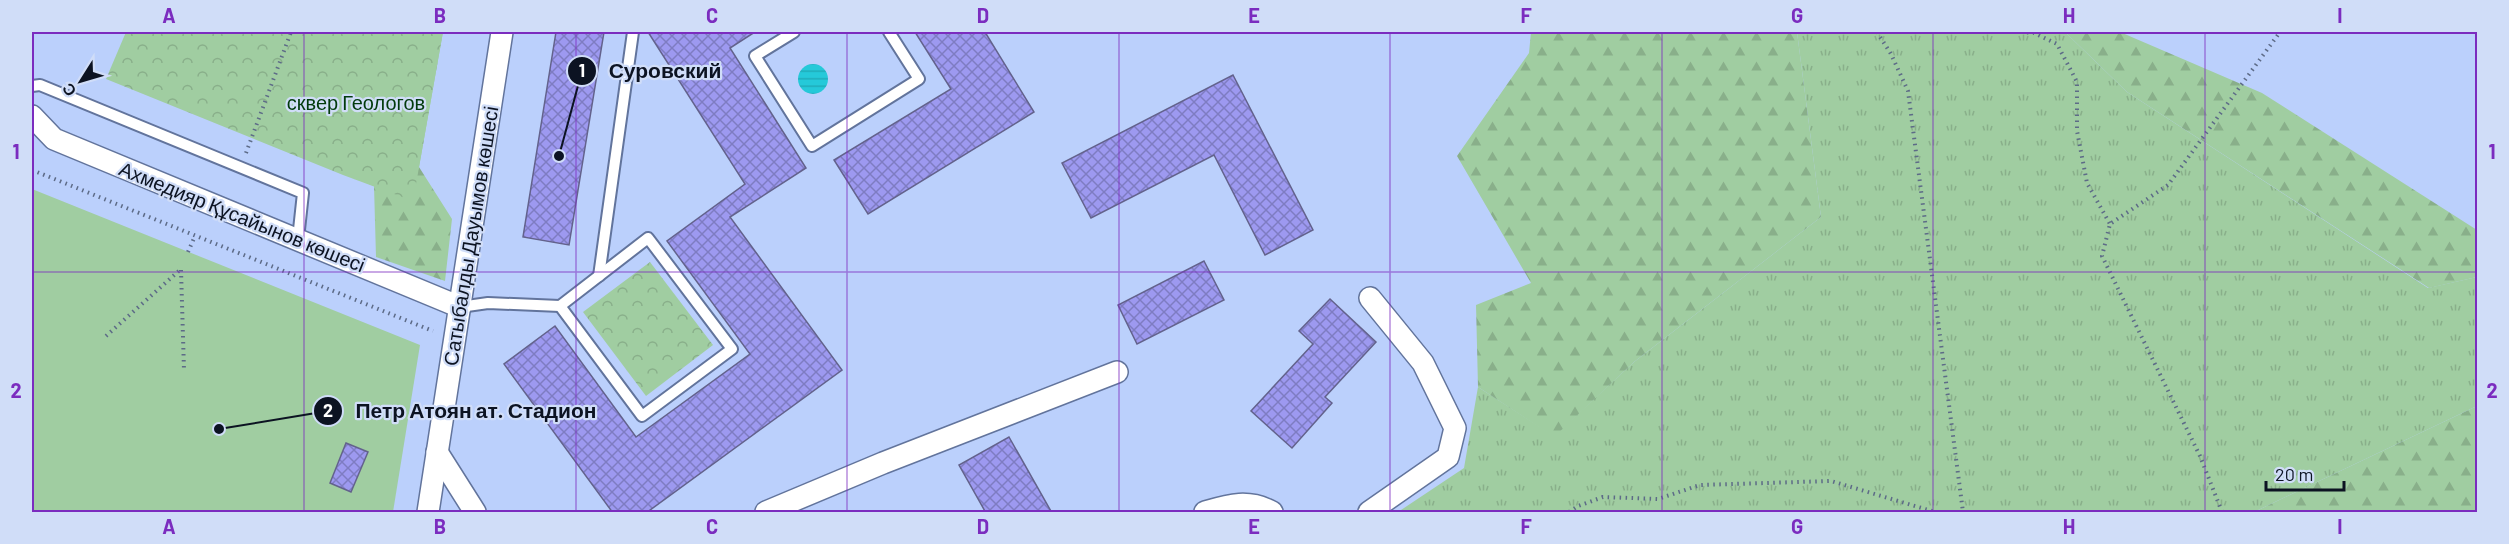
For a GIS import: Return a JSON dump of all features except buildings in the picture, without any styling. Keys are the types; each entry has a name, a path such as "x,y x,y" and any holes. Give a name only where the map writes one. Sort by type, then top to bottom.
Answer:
{"street":[{"name":"Сатыбалды Дауымов көшесі","path":"428,513 502,32"},
{"name":"Ахмедияр Құсайынов көшесі","path":"32,116 54,139 460,307"},
{"path":"1368,513 1448,457 1455,428 1423,363 1370,298"},
{"path":"766,513 883,463 1117,372"},
{"path":"437,452 475,513"},
{"path":"1205,513 1234,503 1263,508 1272,513"}],"lane":[{"path":"599,276 633,32"},
{"path":"794,32 755,56 812,146 919,79 889,32"},
{"path":"32,86 39,85 303,193 298,239"},
{"path":"460,307 488,303 560,306 648,238 732,349 642,416 560,306"}],"path":[{"path":"241,168 291,32"},
{"path":"1877,32 1891,54 1908,91 1963,513"},
{"path":"2021,32 2034,33 2057,44 2077,82 2078,131 2087,183 2110,224"},
{"path":"2222,513 2200,456 2102,256 2110,224 2168,185 2280,32"},
{"path":"32,170 436,332"},
{"path":"188,252 195,236"},
{"path":"106,336 181,270 184,370"},
{"path":"1569,513 1578,506 1602,497 1658,499 1700,485 1831,481 1935,513"}],"green space":[{"name":"сквер Геологов","path":"126,32 443,32 413,201 106,79"},
{"path":"321,32 443,32 419,167 452,219 445,281 376,257 374,186 278,148"},
{"path":"1531,32 1797,32 1821,217 1634,362 1554,437 1478,387 1476,305 1531,283 1457,156 1529,53"},
{"path":"1797,32 2065,32 2127,92 2428,288 2477,277 2477,406 2254,512 1398,512 1464,468 1478,387 1554,436 1634,362 1821,217"},
{"path":"2065,32 2120,32 2262,93 2477,230 2477,277 2429,288 2127,92"},
{"path":"32,189 420,345 393,512 32,512"},
{"path":"650,262 713,345 646,396 583,312"},
{"path":"2477,406 2477,512 2254,512"}],"shaded area":[{"path":"813,64 824,68 828,79 824,90 813,94 802,90 798,79 802,68"}],"place":[{"name":"Суровский","path":"559,156"},
{"name":"Петр Атоян ат. Стадион","path":"219,429"}]}
